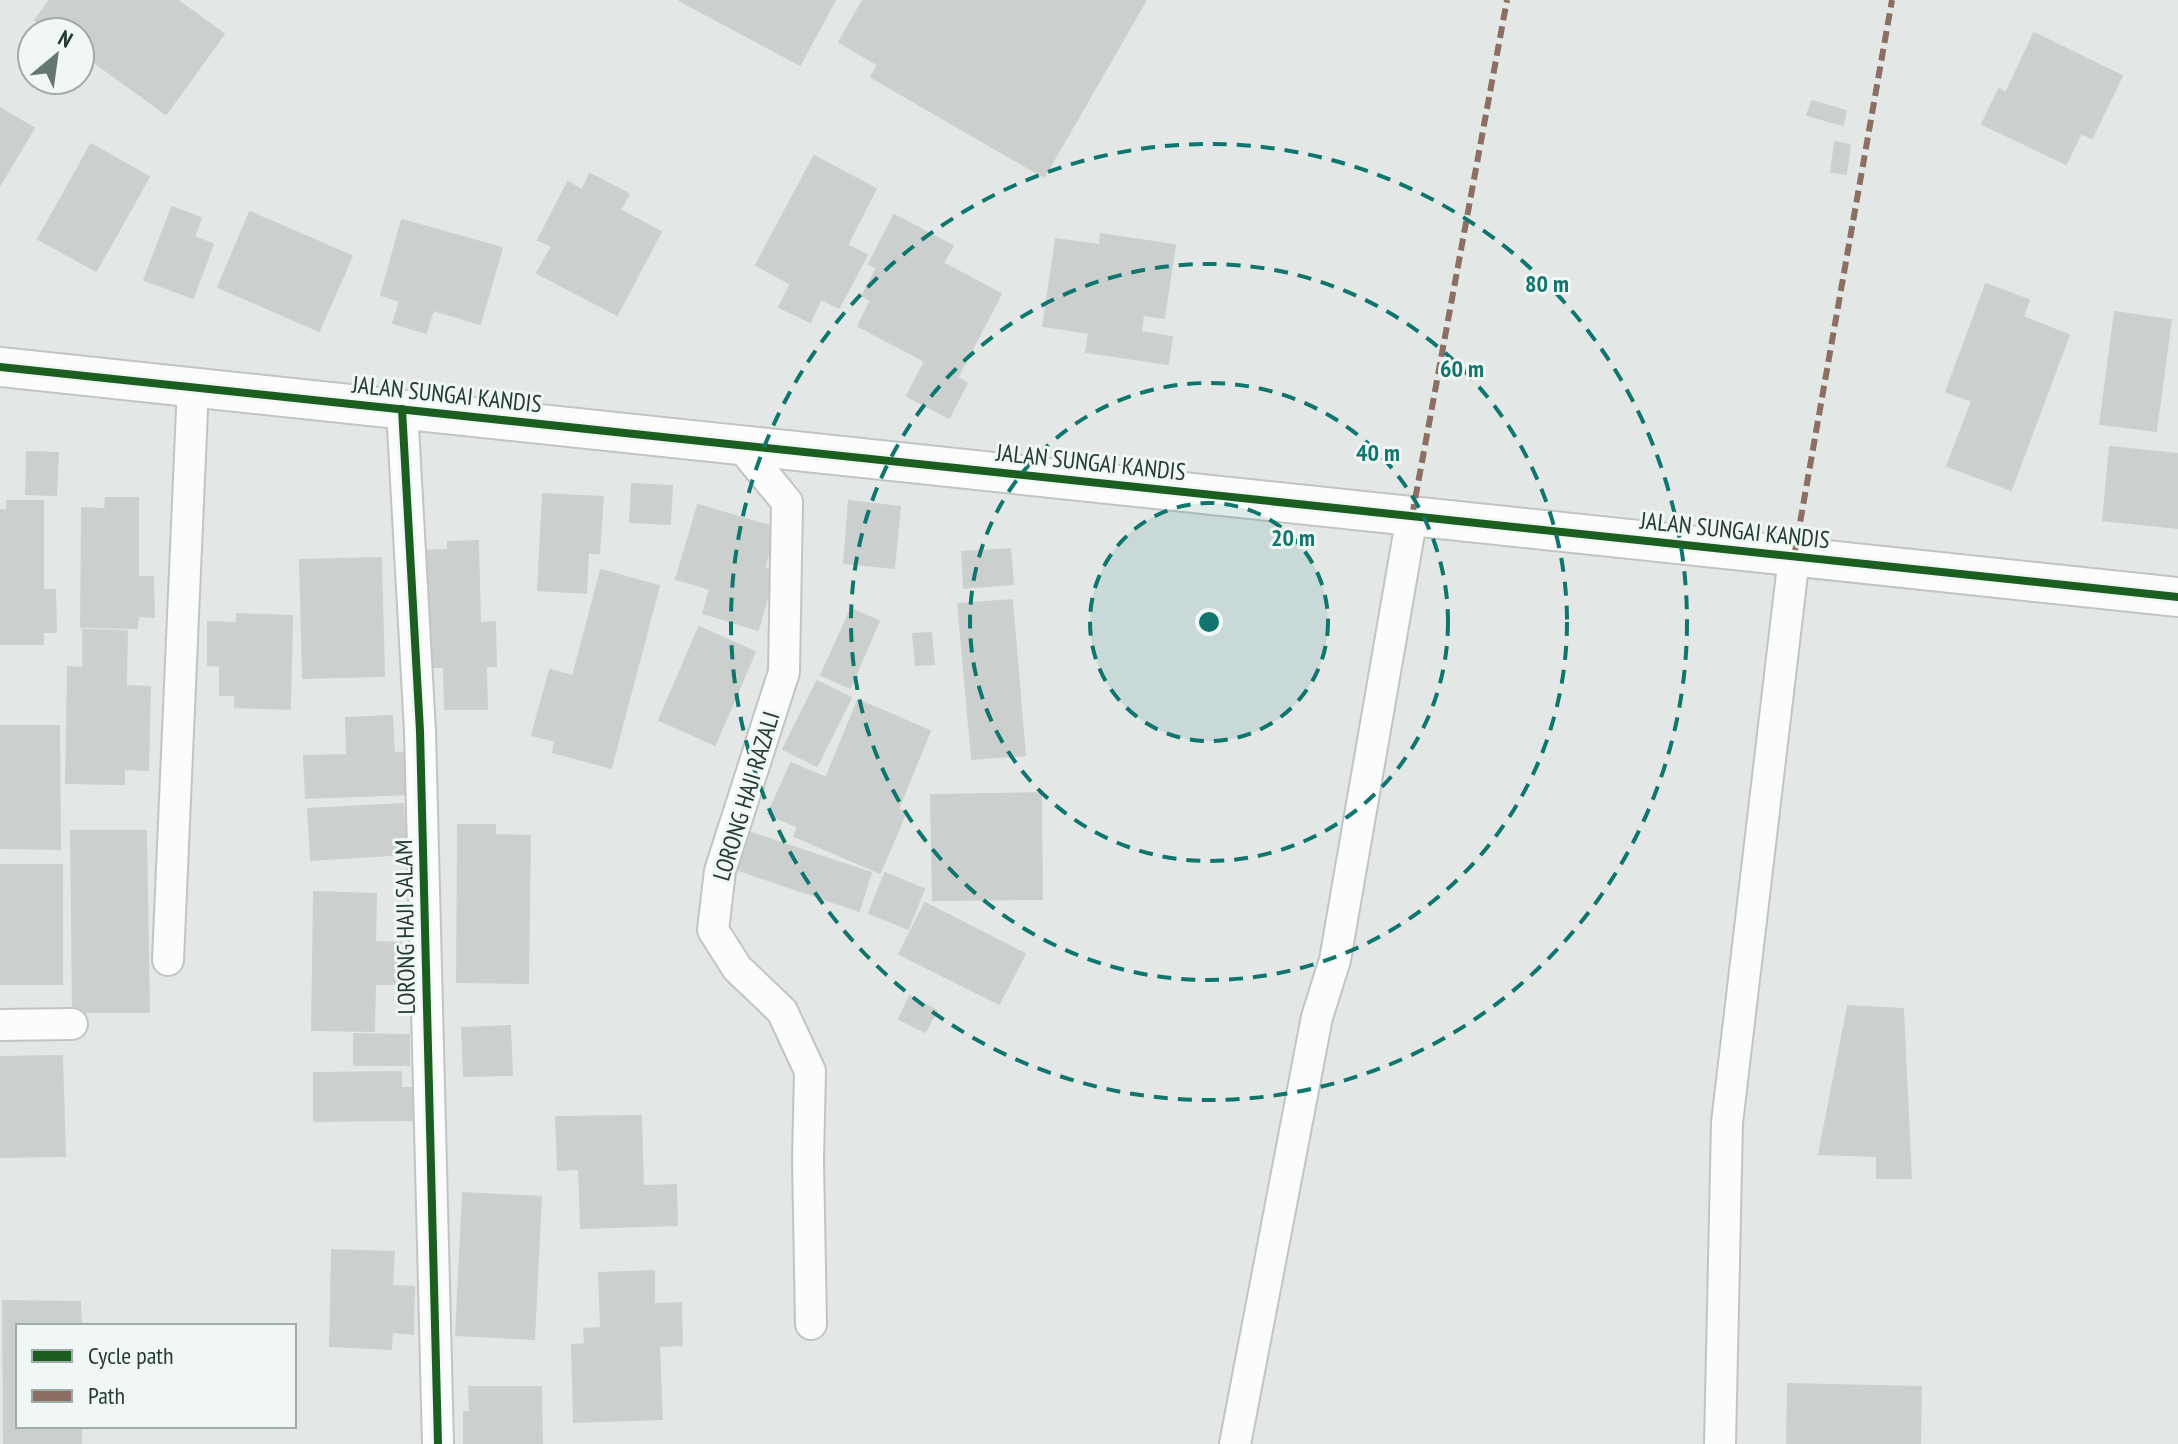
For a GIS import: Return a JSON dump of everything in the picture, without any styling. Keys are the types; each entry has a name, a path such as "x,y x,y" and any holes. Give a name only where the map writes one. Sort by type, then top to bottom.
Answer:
{"street":[{"name":"JALAN SUNGAI KANDIS","path":"0,367 2178,597"},
{"path":"168,960 193,387"},
{"name":"LORONG HAJI SALAM","path":"402,409 420,731 438,1444"},
{"name":"LORONG HAJI RAZALI","path":"740,445 787,502 784,672 720,871 713,930 737,968 782,1011 810,1071 811,1324"},
{"path":"1235,1444 1317,1017 1335,960 1412,516"},
{"path":"1720,1444 1727,1123 1794,557"},
{"path":"0,1025 72,1024"}],"building":[{"path":"50,0 177,0 224,34 166,114 96,64 96,16 38,16"},
{"path":"679,0 835,0 800,65"},
{"path":"863,0 1146,0 1044,177 871,77 878,65 839,42"},
{"path":"2034,33 2122,76 2092,138 2081,133 2066,164 1982,124 1999,89 2006,93"},
{"path":"1812,101 1846,111 1843,125 1807,115"},
{"path":"0,108 34,128 0,185"},
{"path":"1835,142 1850,145 1846,174 1831,172"},
{"path":"91,144 149,177 96,271 38,239"},
{"path":"814,156 876,189 847,245 867,255 839,308 821,299 810,322 779,307 791,284 756,265"},
{"path":"590,174 629,194 620,210 661,232 617,315 537,273 552,246 538,240 568,182 582,190"},
{"path":"172,207 201,218 194,237 213,244 193,298 144,280"},
{"path":"250,212 352,256 319,331 218,287"},
{"path":"894,215 953,246 943,263 1001,294 957,378 967,383 949,418 907,396 925,361 858,326 871,300 862,296 877,268 869,264"},
{"path":"402,220 502,248 480,324 433,310 426,333 393,323 400,301 381,295"},
{"path":"1101,234 1175,245 1164,318 1143,315 1141,332 1172,337 1168,364 1086,352 1089,333 1043,326 1056,239 1100,245"},
{"path":"1986,284 2029,300 2023,317 2069,335 2011,490 1947,466 1972,401 1946,392"},
{"path":"2115,312 2171,320 2156,431 2100,424"},
{"path":"2110,447 2178,454 2178,528 2103,520"},
{"path":"27,452 58,453 56,495 26,494"},
{"path":"632,484 672,486 670,524 630,522"},
{"path":"543,494 603,497 599,553 588,553 586,593 538,590"},
{"path":"106,498 138,498 138,577 153,577 154,617 138,616 137,628 81,627 82,508 105,509"},
{"path":"7,501 43,501 43,590 55,590 56,632 43,632 43,644 0,644 0,510 7,510"},
{"path":"849,501 900,507 894,568 844,563"},
{"path":"698,505 777,528 764,568 775,571 758,630 703,613 710,589 676,579"},
{"path":"478,541 480,623 495,622 496,666 486,666 487,709 445,709 444,667 423,667 421,551 448,550 448,542"},
{"path":"1010,549 1013,584 964,588 962,552"},
{"path":"381,558 384,676 303,678 300,560"},
{"path":"601,570 659,586 611,768 553,752 555,741 532,735 550,670 573,676"},
{"path":"1012,600 1025,755 972,759 958,604"},
{"path":"851,609 879,621 850,688 821,675"},
{"path":"237,614 292,616 290,709 235,707 235,695 220,695 220,666 208,665 208,622 237,623"},
{"path":"699,627 755,652 715,745 659,720"},
{"path":"83,630 127,631 126,686 150,687 148,770 124,769 124,784 66,783 68,667 83,668"},
{"path":"931,633 934,664 916,665 913,634"},
{"path":"817,681 851,698 817,766 783,749"},
{"path":"858,700 930,731 898,809 906,812 880,873 794,836 798,827 768,814 791,763 826,778"},
{"path":"392,716 394,753 410,752 412,794 306,798 304,756 347,755 346,718"},
{"path":"0,726 59,726 60,849 0,848"},
{"path":"1041,793 1042,899 933,900 931,795"},
{"path":"403,804 407,854 311,860 308,809"},
{"path":"458,825 495,825 495,835 530,836 528,983 457,982"},
{"path":"742,830 871,873 859,911 730,867"},
{"path":"71,831 146,831 149,1012 73,1012"},
{"path":"0,865 62,865 62,984 0,984"},
{"path":"885,873 924,889 908,929 869,913"},
{"path":"314,892 376,894 375,942 403,943 402,984 375,984 374,1031 312,1030"},
{"path":"925,903 1025,954 999,1004 899,954"},
{"path":"910,996 937,1011 925,1032 899,1019"},
{"path":"1848,1006 1903,1009 1911,1178 1877,1178 1877,1156 1819,1154"},
{"path":"510,1026 512,1075 464,1076 462,1028"},
{"path":"354,1034 409,1035 409,1065 354,1065"},
{"path":"62,1056 65,1156 0,1157 0,1057"},
{"path":"401,1072 401,1088 414,1088 414,1120 314,1121 314,1073"},
{"path":"641,1116 643,1186 676,1185 677,1225 581,1228 579,1169 558,1170 556,1117"},
{"path":"463,1193 541,1197 534,1339 456,1335"},
{"path":"332,1250 394,1252 392,1286 414,1287 413,1334 392,1332 391,1349 330,1346"},
{"path":"654,1271 654,1304 681,1303 682,1345 659,1346 662,1419 574,1422 572,1345 585,1344 584,1329 601,1328 599,1273"},
{"path":"3,1301 80,1302 81,1324 16,1324 16,1428 81,1428 81,1444 4,1444"},
{"path":"1788,1384 1921,1387 1920,1444 1787,1444"},
{"path":"469,1387 541,1387 542,1444 464,1444 464,1412 470,1412"}],"marked path":[{"path":"1412,516 1507,0"},
{"path":"1794,557 1892,0"}],"cycle path":[{"path":"0,367 2178,597"},
{"path":"402,409 420,731 438,1444"}]}
